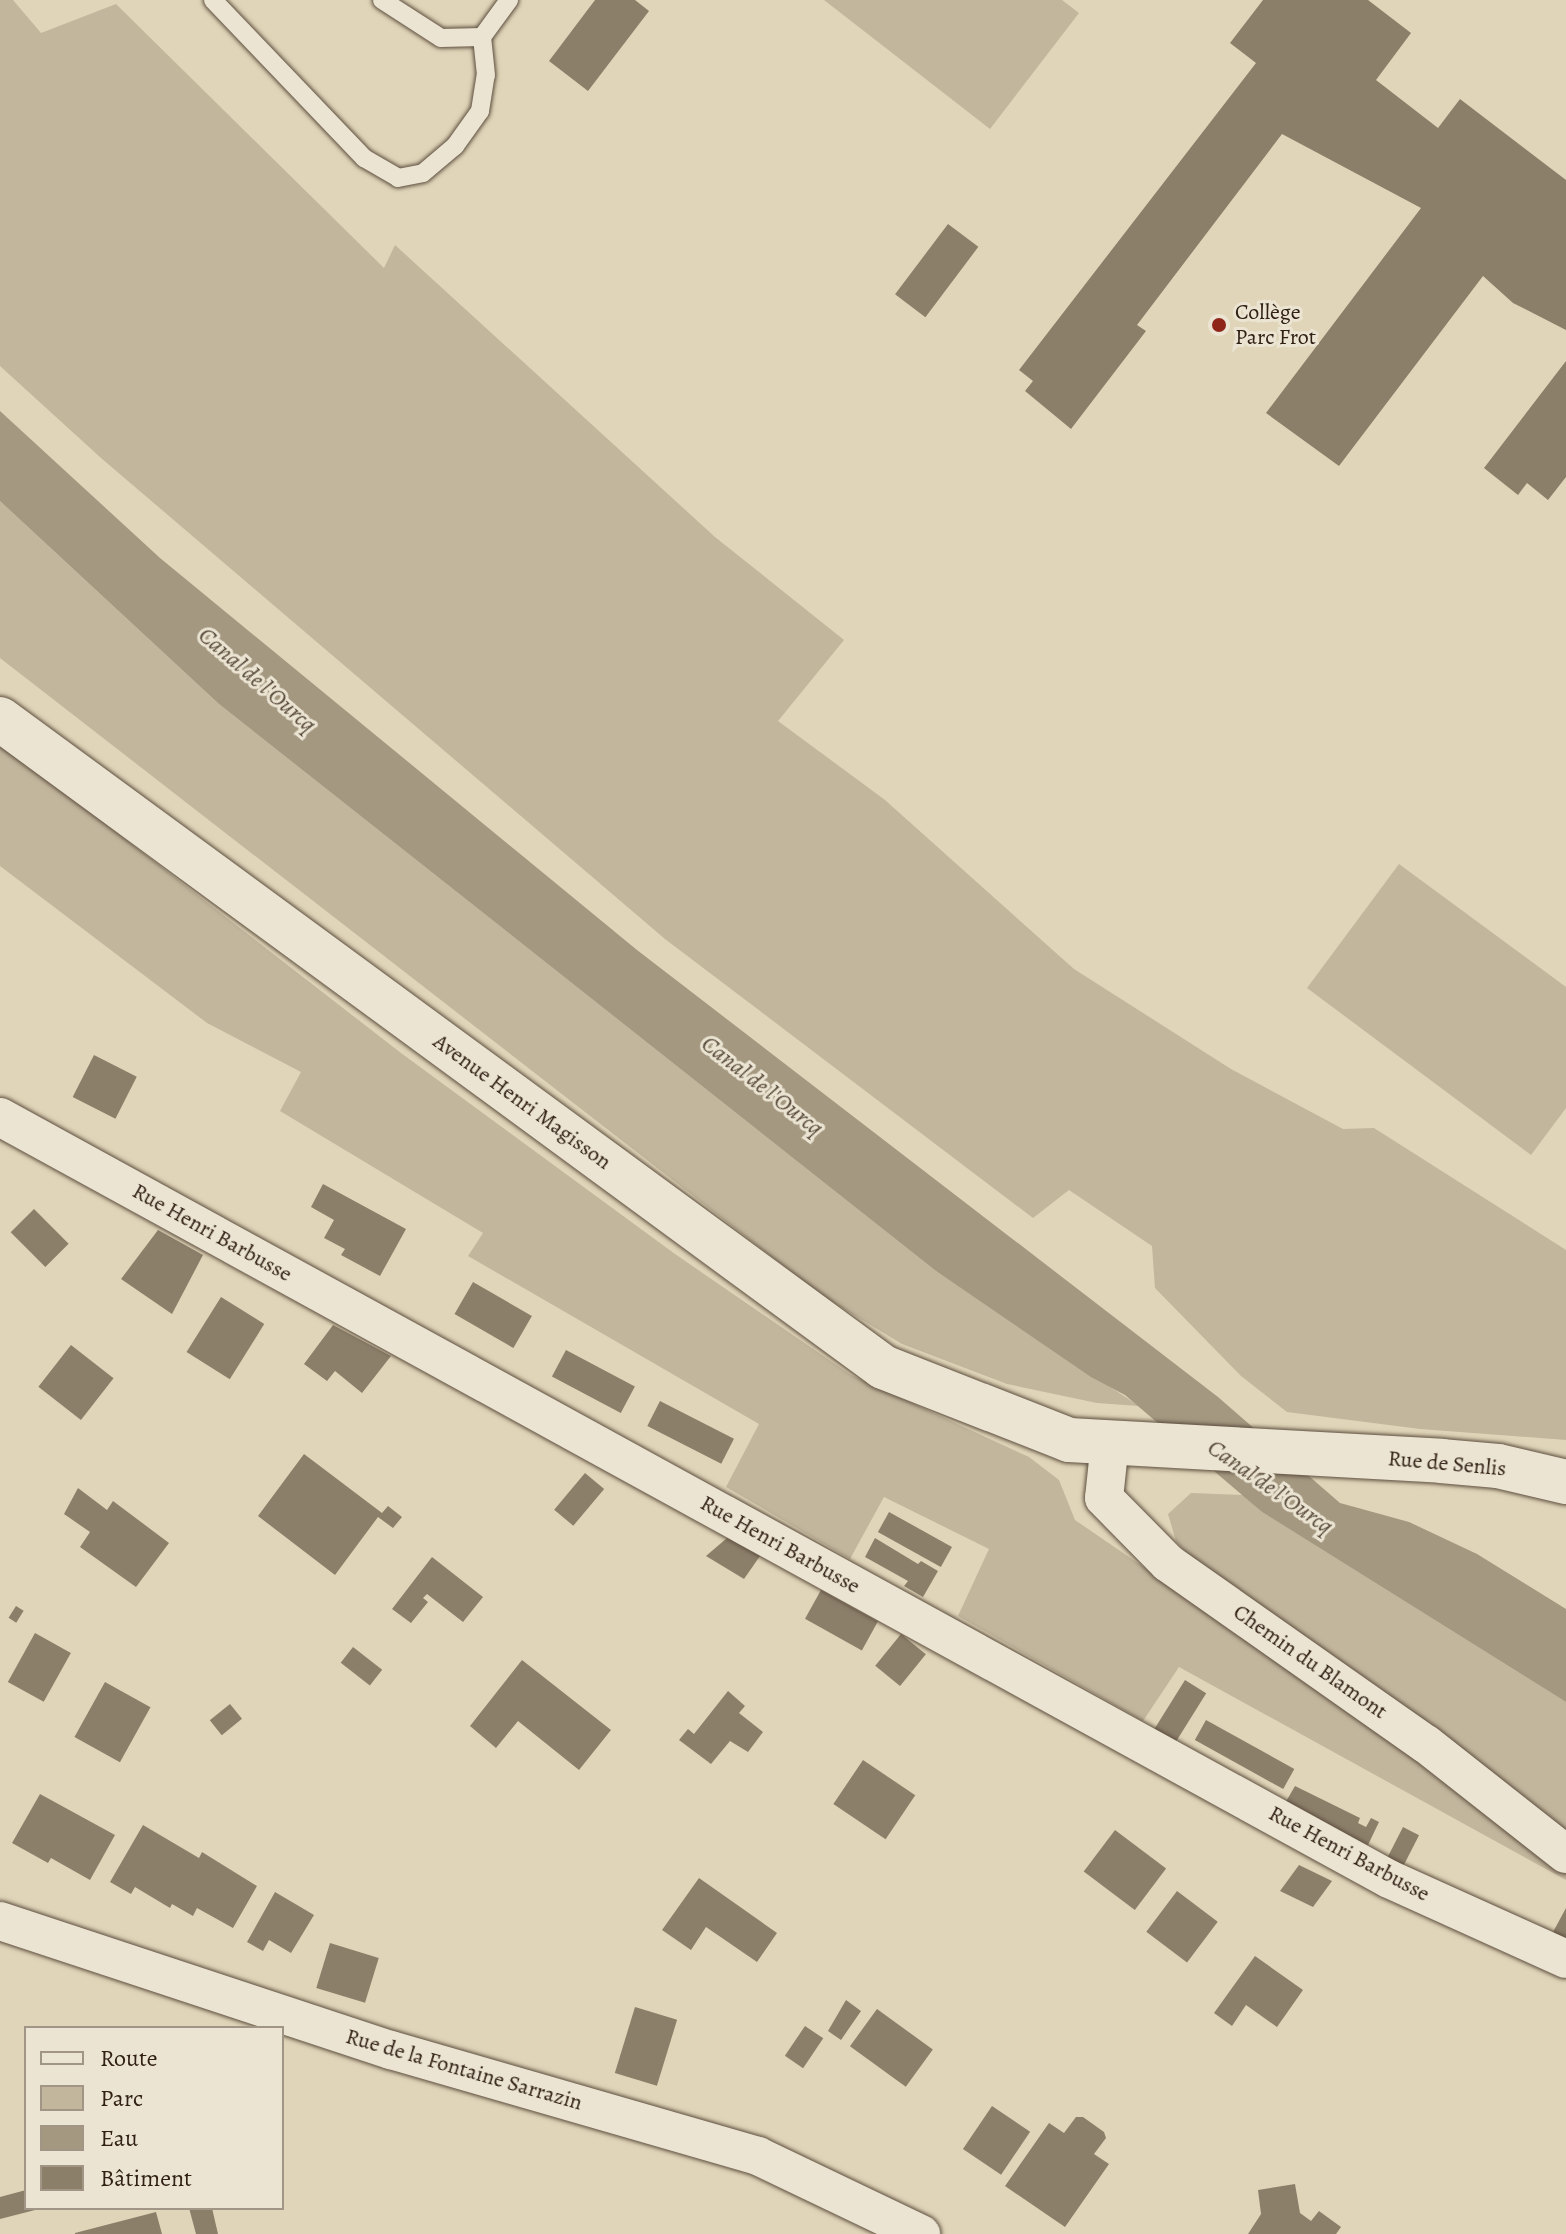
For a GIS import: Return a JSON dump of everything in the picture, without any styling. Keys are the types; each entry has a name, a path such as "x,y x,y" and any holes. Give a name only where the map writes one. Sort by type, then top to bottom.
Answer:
{"main road":[{"name":"Avenue Henri Magisson","path":"0,719 883,1367 1090,1441 1326,1456"},
{"name":"Rue de Senlis","path":"1326,1456 1498,1466 1566,1482"}],"street":[{"name":"Rue Henri Barbusse","path":"0,1117 1389,1879 1566,1959"},
{"name":"Chemin du Blamont","path":"1090,1441 1104,1498 1168,1563 1426,1744 1566,1854"},
{"name":"Rue de la Fontaine Sarrazin","path":"0,1921 391,2050 758,2156 921,2234"}],"lane":[{"path":"213,0 364,158 398,178 423,173 455,146 480,111 486,75 482,37 509,0"},
{"path":"382,0 441,38 482,37"}],"green space":[{"path":"0,0 13,0 41,33 116,4 384,268 395,245 715,537 844,640 778,721 885,800 1074,969 1231,1069 1343,1129 1374,1128 1566,1250 1566,1440 1420,1429 1287,1412 1241,1376 1155,1288 1152,1246 1069,1190 1033,1218 665,939 101,458 0,366"},
{"path":"824,0 1062,0 1079,13 990,129"},
{"path":"0,501 219,704 936,1271 1139,1406 1097,1403 1007,1384 902,1344 821,1295 0,658"},
{"path":"0,742 401,1053 675,1254 851,1375 1029,1457 1059,1480 1075,1520 1402,1744 1566,1869 1566,1880 1179,1667 1143,1721 958,1616 989,1549 884,1497 850,1559 726,1487 759,1424 468,1256 483,1233 280,1111 301,1072 207,1023 0,866"},
{"path":"1399,864 1566,987 1566,1108 1531,1155 1307,988"},
{"path":"1191,1493 1243,1495 1262,1512 1566,1702 1566,1832 1196,1564 1176,1541 1168,1514"}],"water":[{"name":"Canal de l'Ourcq","path":"0,411 160,558 637,950 1218,1397 1340,1503 1409,1522 1477,1554 1566,1609 1566,1702 1262,1512 1125,1395 1091,1377 936,1271 219,704 0,501"}],"building":[{"path":"595,0 635,0 649,11 588,91 549,61"},
{"path":"1263,0 1368,0 1411,33 1376,80 1438,128 1460,99 1566,180 1566,330 1513,303 1483,276 1339,466 1266,413 1421,208 1282,134 1137,325 1146,331 1071,429 1025,391 1033,381 1019,370 1256,63 1230,43"},
{"path":"948,224 978,247 925,317 895,294"},
{"path":"1566,361 1566,477 1548,500 1527,483 1518,495 1484,468"},
{"path":"94,1055 137,1077 115,1119 73,1097"},
{"path":"323,1184 406,1229 380,1276 341,1255 345,1249 324,1238 334,1220 311,1207"},
{"path":"34,1209 69,1244 45,1267 11,1232"},
{"path":"158,1230 203,1255 172,1314 121,1279"},
{"path":"473,1282 532,1316 513,1348 454,1314"},
{"path":"221,1297 264,1324 230,1379 187,1352"},
{"path":"333,1325 391,1356 362,1393 335,1371 327,1381 304,1364"},
{"path":"71,1345 114,1378 81,1420 38,1387"},
{"path":"566,1350 635,1387 621,1413 552,1376"},
{"path":"660,1401 734,1439 721,1464 647,1426"},
{"path":"304,1454 382,1513 388,1506 402,1517 393,1528 378,1517 335,1575 258,1516"},
{"path":"585,1473 604,1489 573,1526 554,1510"},
{"path":"78,1488 107,1510 113,1501 169,1543 136,1587 80,1547 90,1532 64,1514"},
{"path":"889,1512 952,1547 941,1567 878,1532"},
{"path":"727,1538 760,1556 744,1579 706,1556"},
{"path":"875,1538 918,1564 921,1561 938,1571 923,1597 904,1586 908,1581 865,1557"},
{"path":"432,1557 483,1597 463,1622 427,1594 423,1598 428,1602 411,1623 392,1609"},
{"path":"821,1590 878,1622 862,1650 805,1619"},
{"path":"16,1606 24,1611 16,1623 9,1618"},
{"path":"35,1633 71,1653 44,1702 8,1682"},
{"path":"901,1634 926,1654 900,1686 875,1666"},
{"path":"353,1647 382,1670 370,1686 341,1663"},
{"path":"522,1660 611,1730 579,1770 518,1721 496,1748 470,1726"},
{"path":"1185,1680 1206,1693 1175,1742 1154,1729"},
{"path":"105,1682 150,1707 120,1762 74,1737"},
{"path":"728,1691 745,1706 739,1713 763,1732 748,1752 730,1741 711,1764 679,1740 688,1729 694,1734"},
{"path":"230,1704 242,1719 222,1735 210,1720"},
{"path":"1206,1720 1294,1769 1283,1789 1195,1740"},
{"path":"863,1760 915,1795 886,1839 833,1804"},
{"path":"1295,1786 1360,1818 1358,1823 1366,1827 1371,1818 1379,1822 1368,1845 1284,1805"},
{"path":"40,1794 115,1835 90,1880 51,1858 48,1863 12,1843"},
{"path":"143,1825 199,1858 202,1852 257,1886 233,1928 197,1908 193,1916 172,1904 170,1908 135,1887 131,1894 110,1882"},
{"path":"1403,1827 1419,1835 1404,1865 1388,1857"},
{"path":"1115,1830 1166,1869 1135,1910 1084,1872"},
{"path":"1299,1865 1332,1881 1313,1907 1280,1891"},
{"path":"699,1878 777,1933 757,1962 706,1927 691,1950 662,1930"},
{"path":"1177,1891 1218,1922 1187,1962 1146,1932"},
{"path":"275,1892 314,1915 291,1953 269,1940 263,1951 247,1942"},
{"path":"1566,1908 1566,1940 1553,1932"},
{"path":"330,1943 379,1958 365,2003 316,1988"},
{"path":"1255,1956 1303,1990 1277,2027 1246,2005 1232,2026 1214,2013"},
{"path":"846,2000 861,2011 841,2040 828,2031"},
{"path":"635,2007 677,2020 657,2086 615,2073"},
{"path":"877,2009 933,2050 906,2087 850,2046"},
{"path":"805,2026 823,2038 803,2068 785,2056"},
{"path":"992,2106 1030,2132 1001,2175 963,2149"},
{"path":"1076,2117 1083,2117 1104,2132 1106,2138 1094,2154 1109,2164 1065,2227 1005,2186 1049,2123 1064,2133"},
{"path":"1295,2184 1300,2213 1311,2221 1319,2211 1341,2227 1336,2234 1248,2234 1261,2214 1258,2190"},
{"path":"24,2191 24,2210 35,2210 0,2219 0,2197"},
{"path":"190,2210 212,2210 218,2234 196,2234"},
{"path":"156,2212 162,2234 75,2234 75,2233"}],"place":[{"name":"Collège Parc Frot","path":"1219,325"}]}
